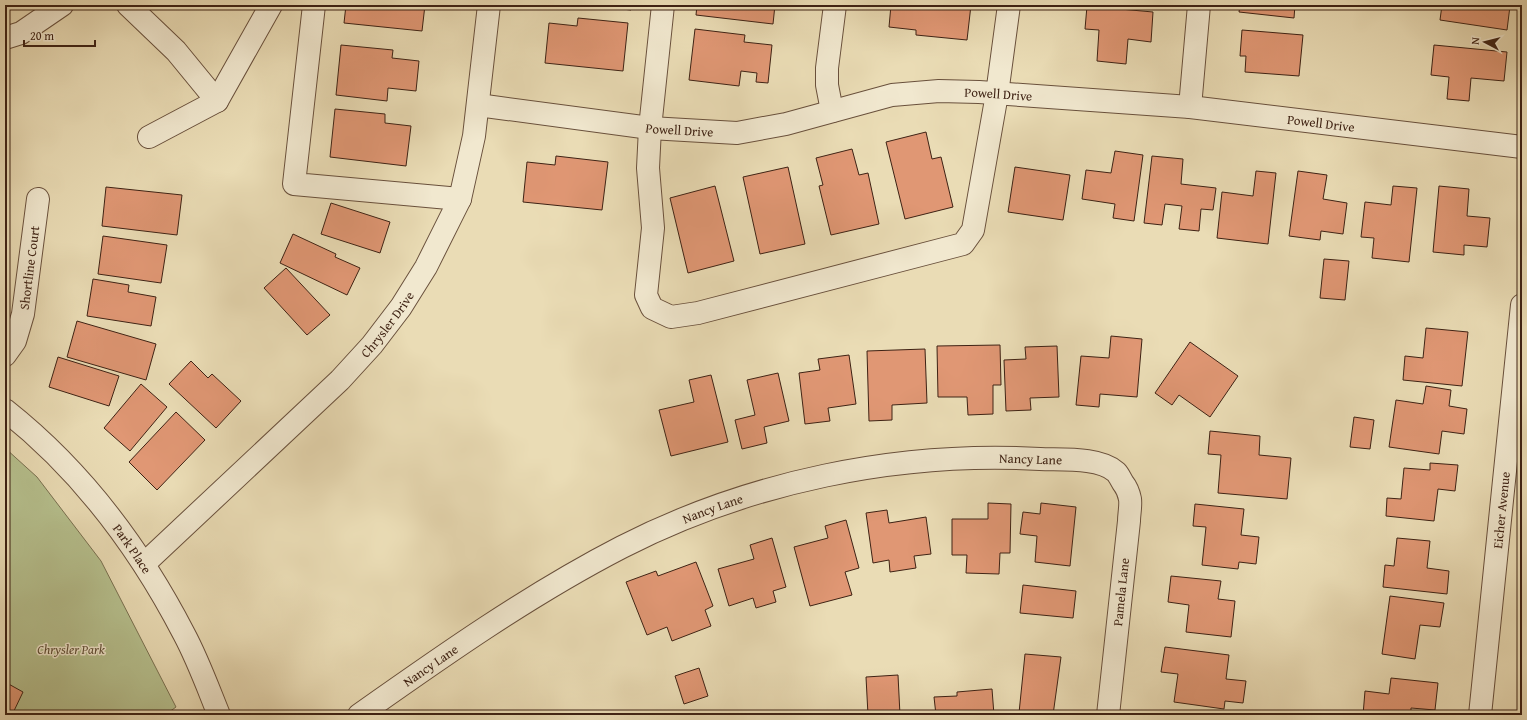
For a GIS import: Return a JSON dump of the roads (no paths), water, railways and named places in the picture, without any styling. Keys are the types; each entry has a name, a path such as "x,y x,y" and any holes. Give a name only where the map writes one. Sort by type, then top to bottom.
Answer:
{"street":[{"path":"5,38 20,33 62,5"},
{"path":"128,5 176,51 218,101"},
{"path":"149,137 218,101 271,5"},
{"path":"314,5 294,184 460,199"},
{"name":"Chrysler Drive","path":"144,564 340,380 372,345 401,307 426,267 460,199 474,136 489,5"},
{"path":"663,5 650,128 648,168 652,228 646,295 652,308 671,317 698,313 963,244 973,230 997,94 1009,5"},
{"path":"832,111 827,85 827,68 835,5"},
{"path":"1190,107 1199,5"},
{"name":"Powell Drive","path":"478,105 650,128 737,133 786,124 892,95 939,92 997,94 1190,107 1522,147"},
{"name":"Shortline Court","path":"5,355 15,342 23,314 38,200"},
{"name":"Eicher Avenue","path":"1480,715 1522,305"},
{"name":"Park Place","path":"5,410 65,464 110,517 144,564 184,635 219,715"},
{"name":"Nancy Lane","path":"359,715 467,639 542,591 623,547 685,518 759,493 833,475 887,465 948,460 1016,458 1092,462 1116,472"},
{"name":"Pamela Lane","path":"1108,715 1130,499 1127,489 1116,472"}],"park label":[{"name":"Chrysler Park","path":"71,649"}]}
